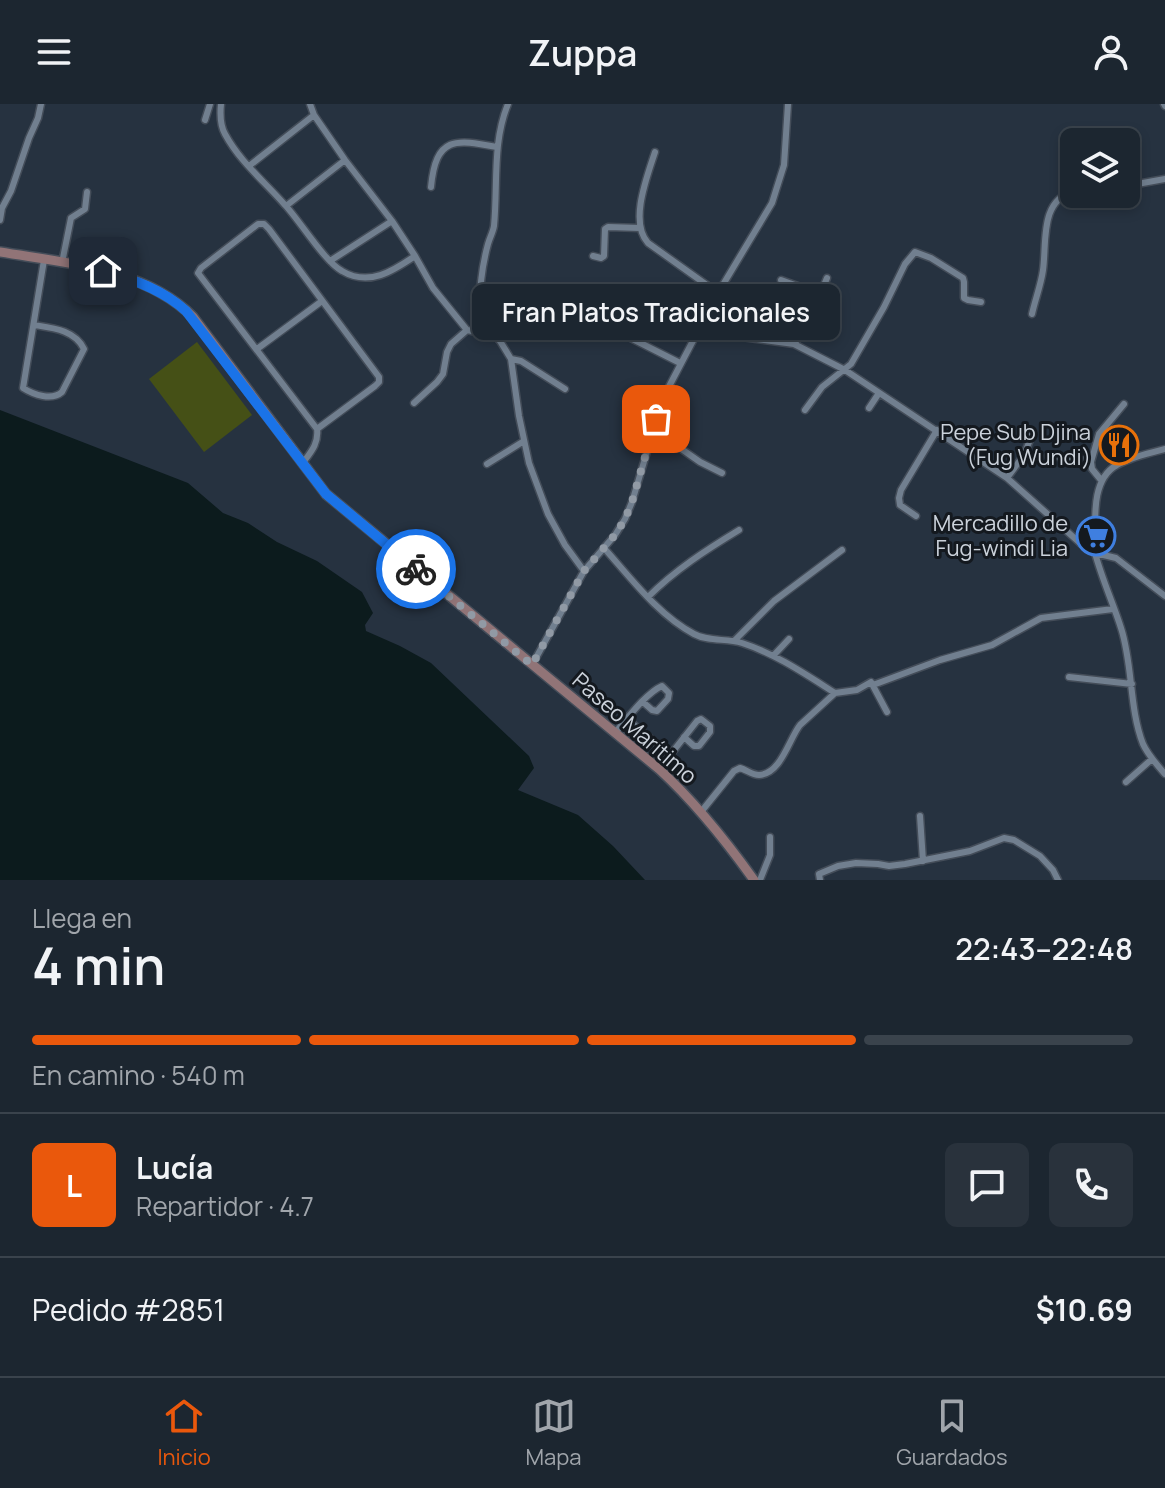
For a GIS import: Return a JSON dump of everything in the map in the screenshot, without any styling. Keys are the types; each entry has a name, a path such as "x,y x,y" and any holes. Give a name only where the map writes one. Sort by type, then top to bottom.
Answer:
{"main road":[{"name":"Paseo Marítimo","path":"0,252 120,276 151,287 178,303 193,317 326,494 659,769 681,789 757,880"}],"street":[{"path":"0,220 41,104"},
{"path":"205,120 210,104"},
{"path":"221,104 221,125 225,134 330,261 342,271 361,278 375,278 392,272 415,256"},
{"path":"310,104 314,115 345,160 392,221 433,288 467,330 477,332 489,327"},
{"path":"508,104 497,147 494,230 488,244 480,317 511,359 529,463 548,514 584,571"},
{"path":"532,665 584,571 615,535 632,502 663,398 697,331 777,191 786,153 788,104"},
{"path":"249,166 314,115"},
{"path":"431,187 437,160 447,146 466,141 497,147"},
{"path":"655,152 642,198 640,228 644,238 718,293"},
{"path":"286,206 345,160"},
{"path":"1140,183 1165,179"},
{"path":"62,263 71,218 85,209 87,192"},
{"path":"1032,314 1043,275 1046,223 1060,198"},
{"path":"330,261 392,221"},
{"path":"302,464 315,447 317,429 198,273 258,224 264,224 269,229 379,377 375,386 317,429"},
{"path":"593,256 604,256 605,229 608,227 640,228"},
{"path":"805,410 822,387 851,364 905,264 915,252 963,278 964,298 981,302"},
{"path":"34,325 69,333 81,341 84,349 58,396 37,394 23,388 44,260"},
{"path":"794,344 807,326 827,278"},
{"path":"781,280 820,294"},
{"path":"257,349 322,301"},
{"path":"593,319 680,363"},
{"path":"414,403 443,374 451,344 467,330"},
{"path":"697,331 794,344 845,370 1007,478 1080,543 1095,553 1116,558 1165,596"},
{"path":"511,359 521,361 565,389"},
{"path":"869,408 879,393"},
{"path":"1101,480 1092,469 1091,462 1102,430 1124,404"},
{"path":"653,429 700,462 722,473"},
{"path":"916,516 900,505 899,498 937,430"},
{"path":"1007,478 1024,455 1033,432"},
{"path":"487,464 524,441"},
{"path":"1165,449 1117,465 1101,480 1096,499 1095,553 1121,628 1143,744 1165,774"},
{"path":"1048,456 1091,462"},
{"path":"648,597 667,578 739,530"},
{"path":"604,548 648,597 693,633 707,639 734,641 774,655 835,693"},
{"path":"734,641 774,601 842,550"},
{"path":"873,685 992,645 1041,618 1113,609"},
{"path":"774,655 789,639"},
{"path":"1069,677 1132,684"},
{"path":"701,812 734,771 740,768 760,775 768,772 782,758 800,725 835,693 857,690 871,682 887,712"},
{"path":"615,733 643,702"},
{"path":"627,719 670,755"},
{"path":"659,769 684,737 699,719 710,726 710,732 699,746 694,746 684,737"},
{"path":"1126,782 1152,759"},
{"path":"920,816 923,861"},
{"path":"757,880 770,855 770,837"},
{"path":"820,880 819,874 838,866 872,863 889,866 923,861 1010,838 1040,856 1058,880"}],"green space":[{"path":"197,342 252,415 204,452 149,379"}],"shaded area":[{"path":"0,410 188,483 223,513 248,523 277,542 317,561 362,592 373,613 365,625 366,631 431,663 529,756 534,768 518,790 578,815 645,880 0,880"}],"way so far":[{"path":"416,569 532,665 584,571 625,519 656,419"}],"place":[{"name":"Fran Platos Tradicionales","path":"656,419"},
{"name":"Pepe Sub Djina (Fug Wundi)","path":"1119,445"},
{"name":"Mercadillo de Fug-windi Lia","path":"1096,536"}],"route":[{"path":"103,271 151,287 178,303 193,317 313,480 416,569"}]}
